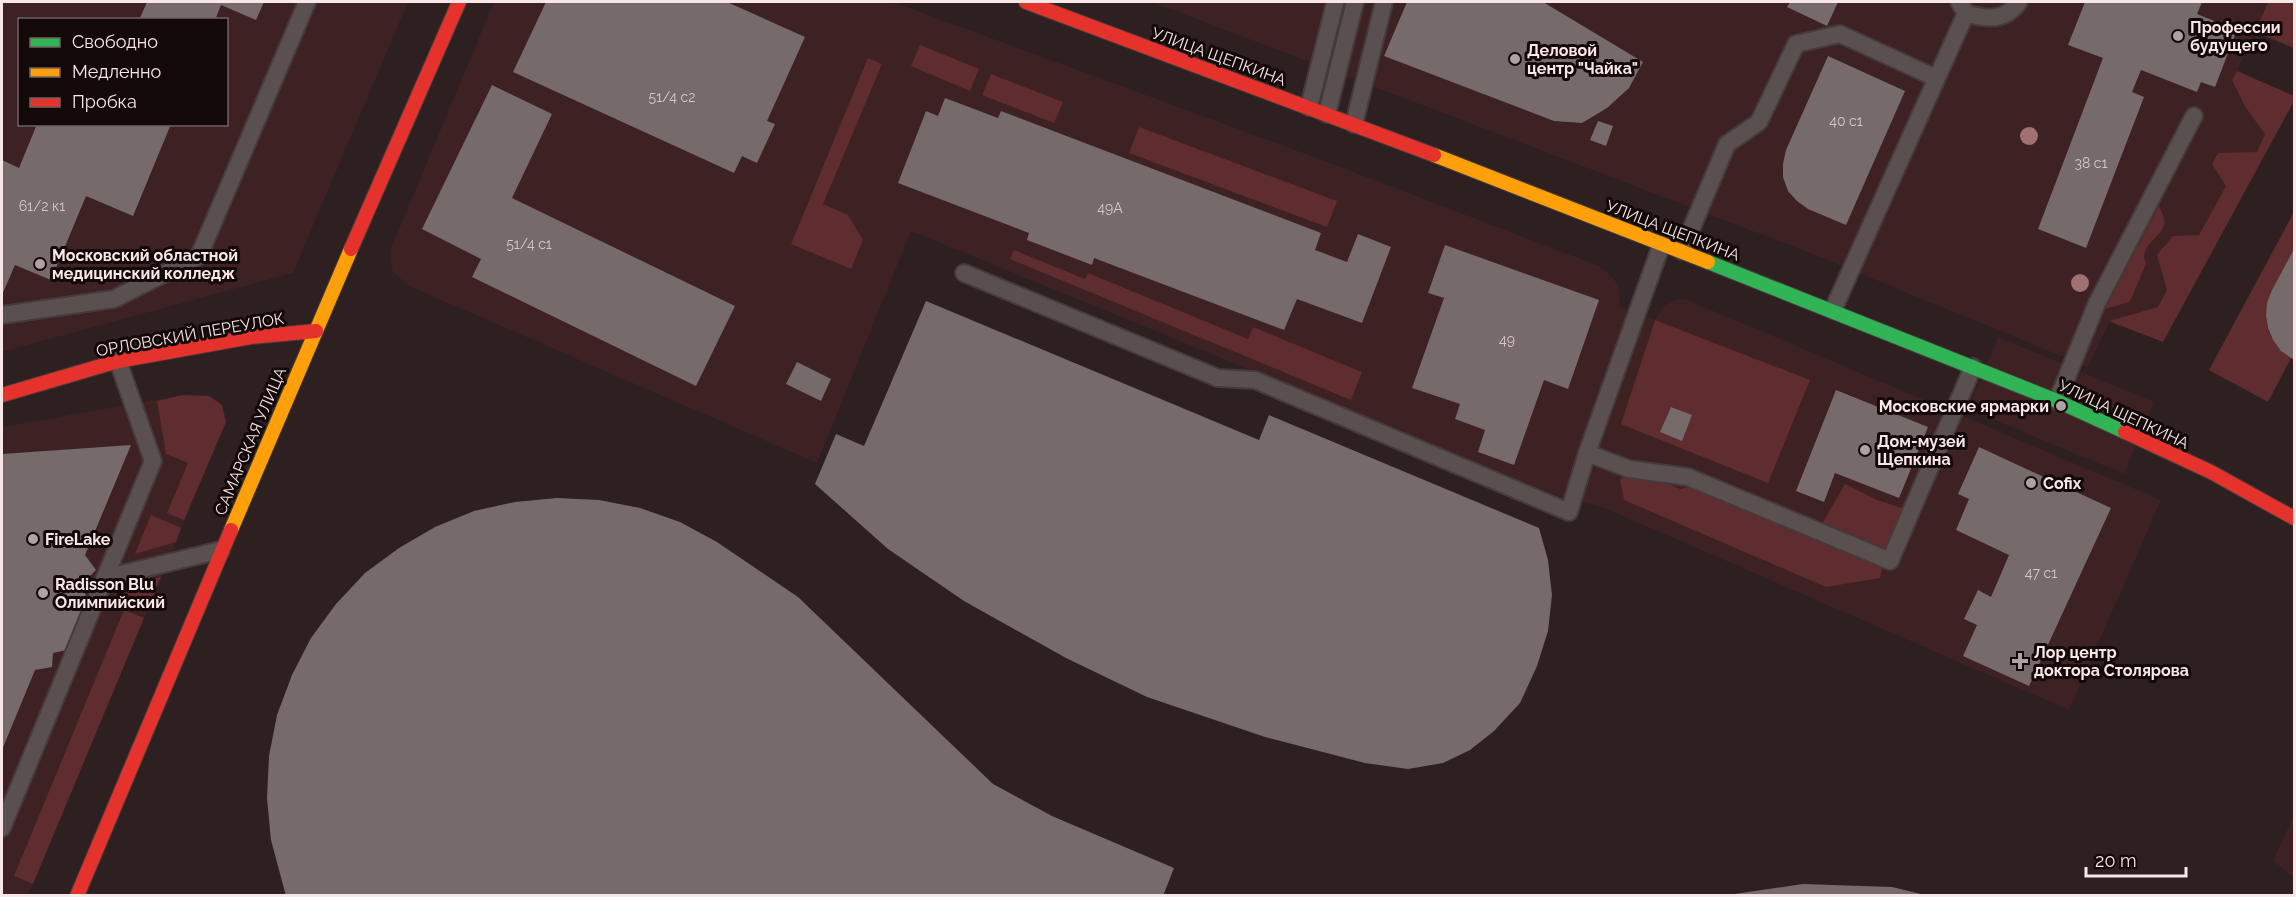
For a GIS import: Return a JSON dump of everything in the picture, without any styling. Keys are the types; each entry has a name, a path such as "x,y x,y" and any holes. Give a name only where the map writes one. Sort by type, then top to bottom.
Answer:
{"street":[{"name":"УЛИЦА ЩЕПКИНА","path":"1026,2 1354,124 1662,243 2057,401 2211,472 2295,518"},
{"name":"САМАРСКАЯ УЛИЦА","path":"77,896 221,550 458,5"},
{"name":"ОРЛОВСКИЙ ПЕРЕУЛОК","path":"2,394 118,361 251,337 316,331"}],"lane":[{"path":"2,315 114,299 199,256 307,2"},
{"path":"439,2 458,5"},
{"path":"1309,107 1334,2 1354,7 1327,114"},
{"path":"1354,124 1384,2"},
{"path":"1833,310 1936,78 1962,7 1983,19 1999,18 2013,10 2019,2"},
{"path":"1682,251 1727,144 1759,122 1796,44 1840,34 1936,78"},
{"path":"2057,401 2097,303 2194,116"},
{"path":"964,273 1218,378 1255,380 1569,512 1587,453 1662,243"},
{"path":"2,828 153,461 118,361"},
{"path":"1587,453 1629,469 1688,477 1890,561 1973,367"},
{"path":"105,578 221,550"}],"shaded area":[{"path":"2,2 408,2 293,273 2,352"},
{"path":"494,2 893,2 1322,160 1599,266 1614,279 1619,289 1620,307 1655,320 1664,306 1675,300 1685,299 2161,500 2069,710 1607,509 1551,493 911,231 817,463 409,286 393,272 390,259 392,246"},
{"path":"1152,2 2268,2 2237,71 2294,96 2294,101 2163,342 2109,322 2088,367 1805,251"},
{"path":"2268,2 2294,2 2294,48 2255,32"},
{"path":"920,45 979,69 970,91 911,66"},
{"path":"868,58 882,64 823,204 848,215 863,240 851,269 791,244"},
{"path":"2237,71 2294,96 2294,101 2163,342 2109,321 2158,307 2167,290 2157,255 2173,236 2199,235 2226,186 2212,164 2218,153 2257,152 2265,134 2246,108 2232,80"},
{"path":"991,74 1063,102 1054,123 982,95"},
{"path":"1139,127 1337,201 1327,227 1129,153"},
{"path":"2159,206 2164,225 2145,252 2146,264 2131,299 2129,302 2105,309"},
{"path":"2294,212 2294,250 2269,298 2266,320 2273,339 2291,358 2268,402 2209,370"},
{"path":"1014,250 1085,279 1088,273 1248,339 1253,327 1362,372 1351,400 1010,259"},
{"path":"1655,320 1810,380 1768,483 1621,424","holes":["1671,407 1692,415 1681,440 1660,432"]},
{"name":"Московские ярмарки","path":"1998,337 2154,402 2124,474 1968,409"},
{"path":"183,395 209,396 222,405 226,422 28,895 2,896 2,427"},
{"path":"183,395 209,396 222,405 226,422 184,520 167,513 188,463 166,454 157,401"},
{"path":"1639,470 1680,489 1700,484 1738,488 1760,496 1766,516 1786,507 1820,527 1845,484 1877,500 1905,509 1886,551 1880,578 1826,587 1624,500 1620,479"},
{"path":"151,515 181,528 176,542 135,554"},
{"path":"161,577 150,603 124,593 127,585"},
{"path":"124,610 144,618 33,884 14,876"},
{"path":"2294,815 2294,877 2273,861"}],"building":[{"path":"147,2 264,2 256,20 221,5 216,18 140,18"},
{"path":"546,2 727,2 805,37 767,121 775,124 757,163 742,156 734,173 513,72"},
{"name":"Деловой центр \"Чайка\"","path":"1407,2 1543,2 1643,62 1629,88 1607,108 1582,123 1554,121 1384,56"},
{"path":"1790,2 1838,2 1827,26 1787,7"},
{"path":"2085,2 2202,2 2197,14 2237,30 2215,87 2201,82 2197,92 2141,70 2132,92 2144,97 2086,248 2038,229 2103,58 2068,45"},
{"path":"1828,56 1905,91 1846,225 1808,209 1797,201 1788,191 1783,177 1786,150"},
{"path":"492,85 552,114 512,198 735,306 696,386 472,277 481,259 422,229"},
{"path":"945,98 998,118 1001,111 1321,233 1315,250 1347,262 1358,234 1391,247 1362,323 1297,299 1284,330 1094,258 1092,265 1027,240 1029,233 898,183 926,111 938,116"},
{"path":"1598,121 1613,126 1606,146 1590,140"},
{"path":"36,126 170,126 133,216 86,196 51,280 15,265 2,295 2,160 19,168"},
{"path":"1445,245 1599,300 1568,389 1544,380 1514,465 1478,452 1485,430 1455,419 1460,404 1412,388 1444,298 1428,293"},
{"path":"2294,249 2294,360 2281,351 2273,340 2266,316 2267,303 2272,290"},
{"path":"926,301 1259,440 1269,415 1539,528 1548,560 1552,595 1548,631 1537,666 1520,703 1494,731 1470,750 1443,763 1408,769 1365,763 1265,737 1147,697 1066,658 964,601 888,549 815,484 836,434 864,446"},
{"path":"797,362 831,379 821,401 786,384"},
{"name":"Дом-музей Щепкина","path":"1836,390 1928,427 1899,498 1835,473 1824,502 1796,491"},
{"path":"1671,407 1692,415 1682,441 1660,432"},
{"name":"Radisson Blu Олимпийский","path":"131,445 85,555 96,570 82,584 88,602 67,650 53,653 52,667 35,670 2,750 2,454"},
{"path":"1979,447 2111,508 2029,686 1963,656 1977,625 1964,619 1978,590 1991,597 2009,555 1956,530 1969,499 1958,494"},
{"path":"557,498 599,500 640,508 680,522 717,542 798,597 993,784 1052,816 1174,868 1163,896 286,896 271,840 267,798 269,756 277,715 292,675 311,638 336,604 365,573 399,548 435,527 474,511 515,502"},
{"path":"1803,884 1892,887 1925,895 1721,896"}],"traffic: fast":[{"path":"1708,262 2057,401 2125,432"}],"traffic: slow":[{"path":"1434,155 1708,262"},
{"path":"231,530 351,249"}],"traffic: jam":[{"path":"351,249 459,2"},
{"path":"1026,2 1434,155"},
{"path":"2,395 118,361 251,337 316,331"},
{"path":"2125,432 2211,472 2294,518"},
{"path":"77,896 231,530"}],"place":[{"name":"Профессии будущего","path":"2178,36"},
{"name":"Деловой центр \"Чайка\"","path":"1515,59"},
{"name":"Московский областной медицинский колледж","path":"40,264"},
{"name":"Московские ярмарки","path":"2061,406"},
{"name":"Дом-музей Щепкина","path":"1865,450"},
{"name":"Cofix","path":"2031,483"},
{"name":"FireLake","path":"33,539"},
{"name":"Radisson Blu Олимпийский","path":"43,593"},
{"name":"Лор центр доктора Столярова","path":"2020,661"}]}
